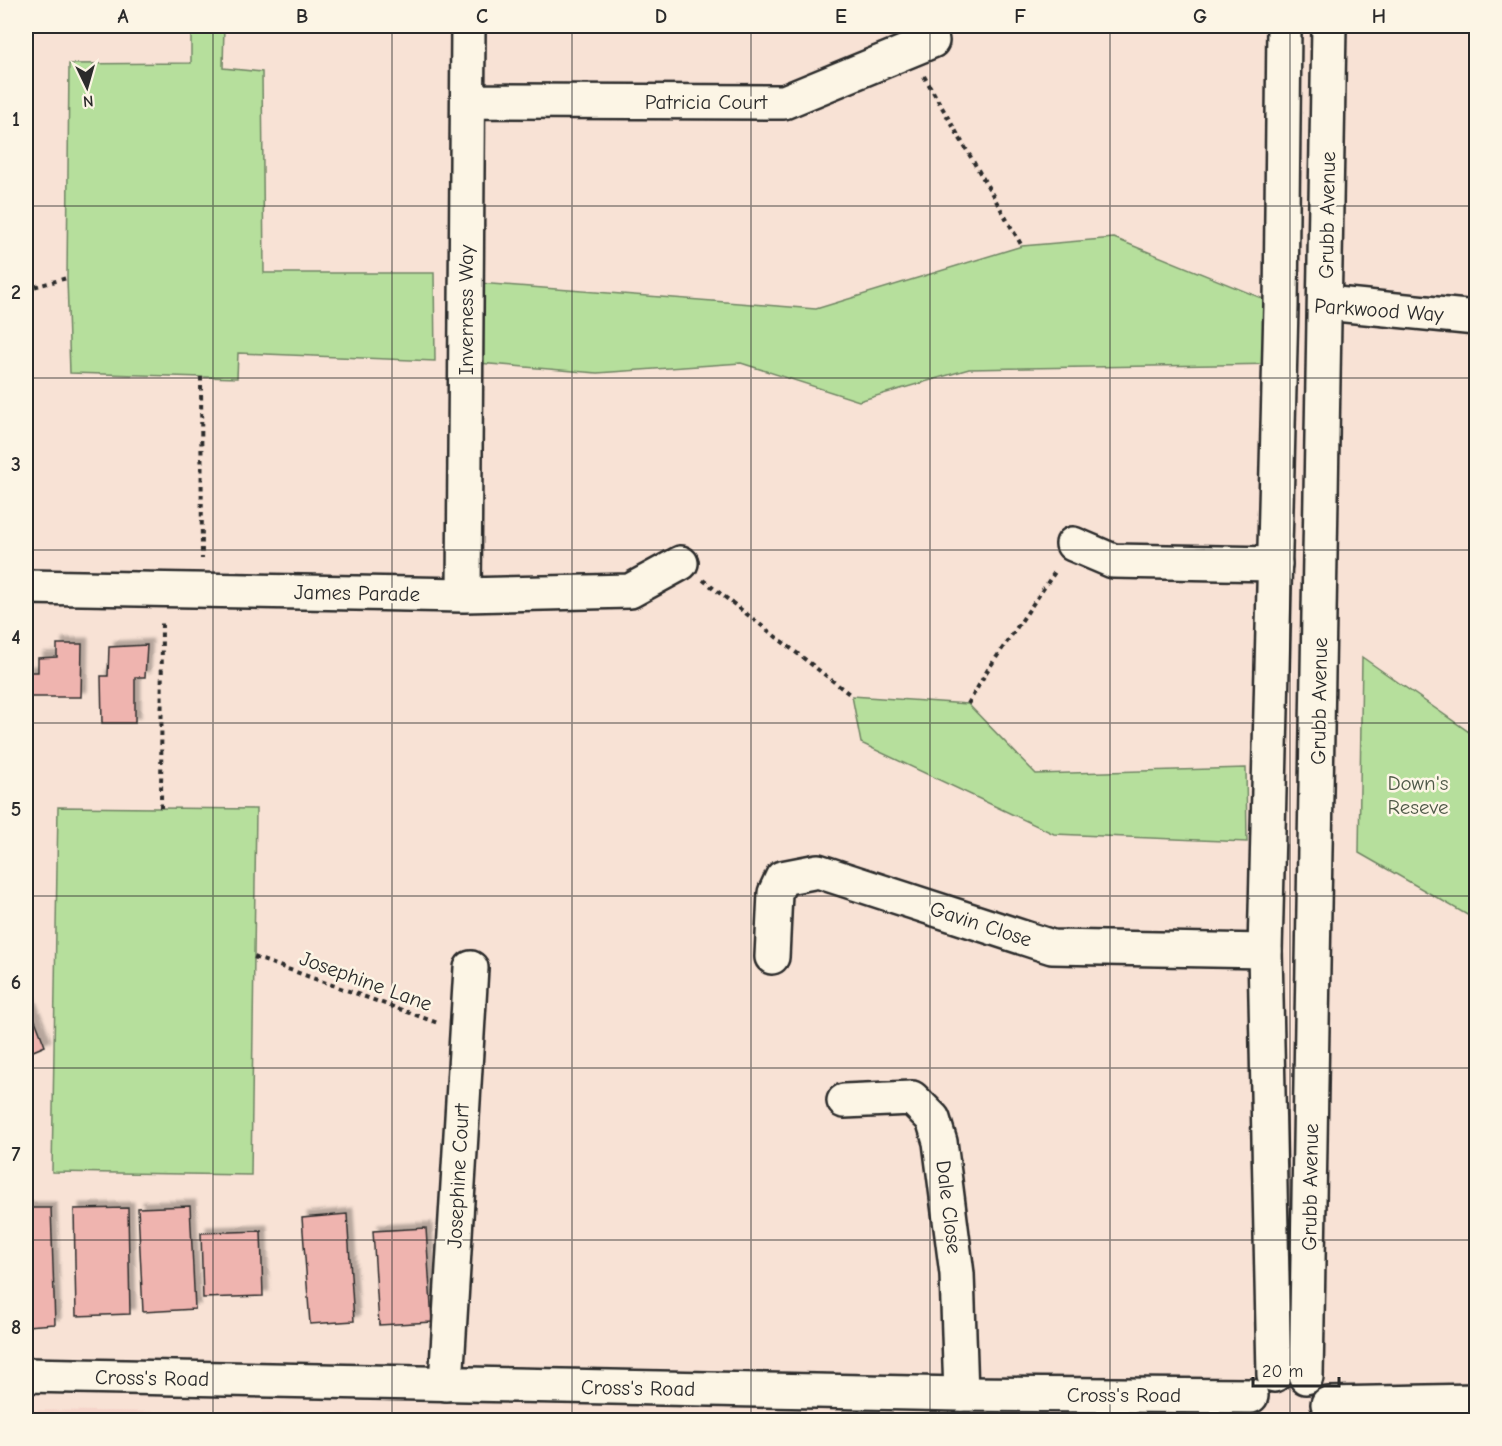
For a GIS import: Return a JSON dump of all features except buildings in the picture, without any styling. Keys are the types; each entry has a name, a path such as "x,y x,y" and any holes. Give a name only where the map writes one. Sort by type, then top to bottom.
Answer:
{"street":[{"name":"Inverness Way","path":"464,595 468,26"},
{"name":"Grubb Avenue","path":"1258,1397 1265,951 1281,306 1284,26"},
{"name":"Grubb Avenue","path":"1306,1377 1329,26"},
{"name":"Patricia Court","path":"468,101 784,102 921,46"},
{"name":"Parkwood Way","path":"1281,306 1326,303 1476,318"},
{"path":"1073,544 1113,561 1275,564"},
{"name":"James Parade","path":"26,587 464,595 630,591 681,563"},
{"name":"Gavin Close","path":"772,957 775,893 782,878 818,871 1052,947 1265,951"},
{"name":"Josephine Court","path":"446,1384 471,968"},
{"name":"Dale Close","path":"844,1101 912,1098 933,1119 940,1142 957,1274 961,1394"},
{"name":"Cross's Road","path":"26,1375 961,1394 1258,1397 1288,1373 1306,1377"},
{"path":"1306,1377 1318,1386 1328,1412 1476,1401"}],"path":[{"path":"921,46 1022,246"},
{"path":"26,290 67,278"},
{"path":"201,377 202,590"},
{"path":"968,704 987,671 1073,544"},
{"path":"681,563 852,696"},
{"path":"161,808 162,590"},
{"name":"Josephine Lane","path":"254,957 467,1034"}],"shaded area":[{"path":"26,1410 838,1420 26,1420"}],"green space":[{"path":"191,26 224,26 223,68 262,72 264,273 434,273 435,361 238,353 237,378 70,373 67,278 69,64 191,63"},
{"path":"1114,238 1281,306 1280,364 969,369 859,401 741,363 597,373 466,362 466,282 816,309 1022,246"},
{"name":"Down's Reseve","path":"1362,657 1476,737 1476,920 1359,853"},
{"path":"852,696 968,704 1036,774 1246,768 1247,842 1054,834 861,743"},
{"path":"58,807 256,809 251,1175 52,1172"}]}
